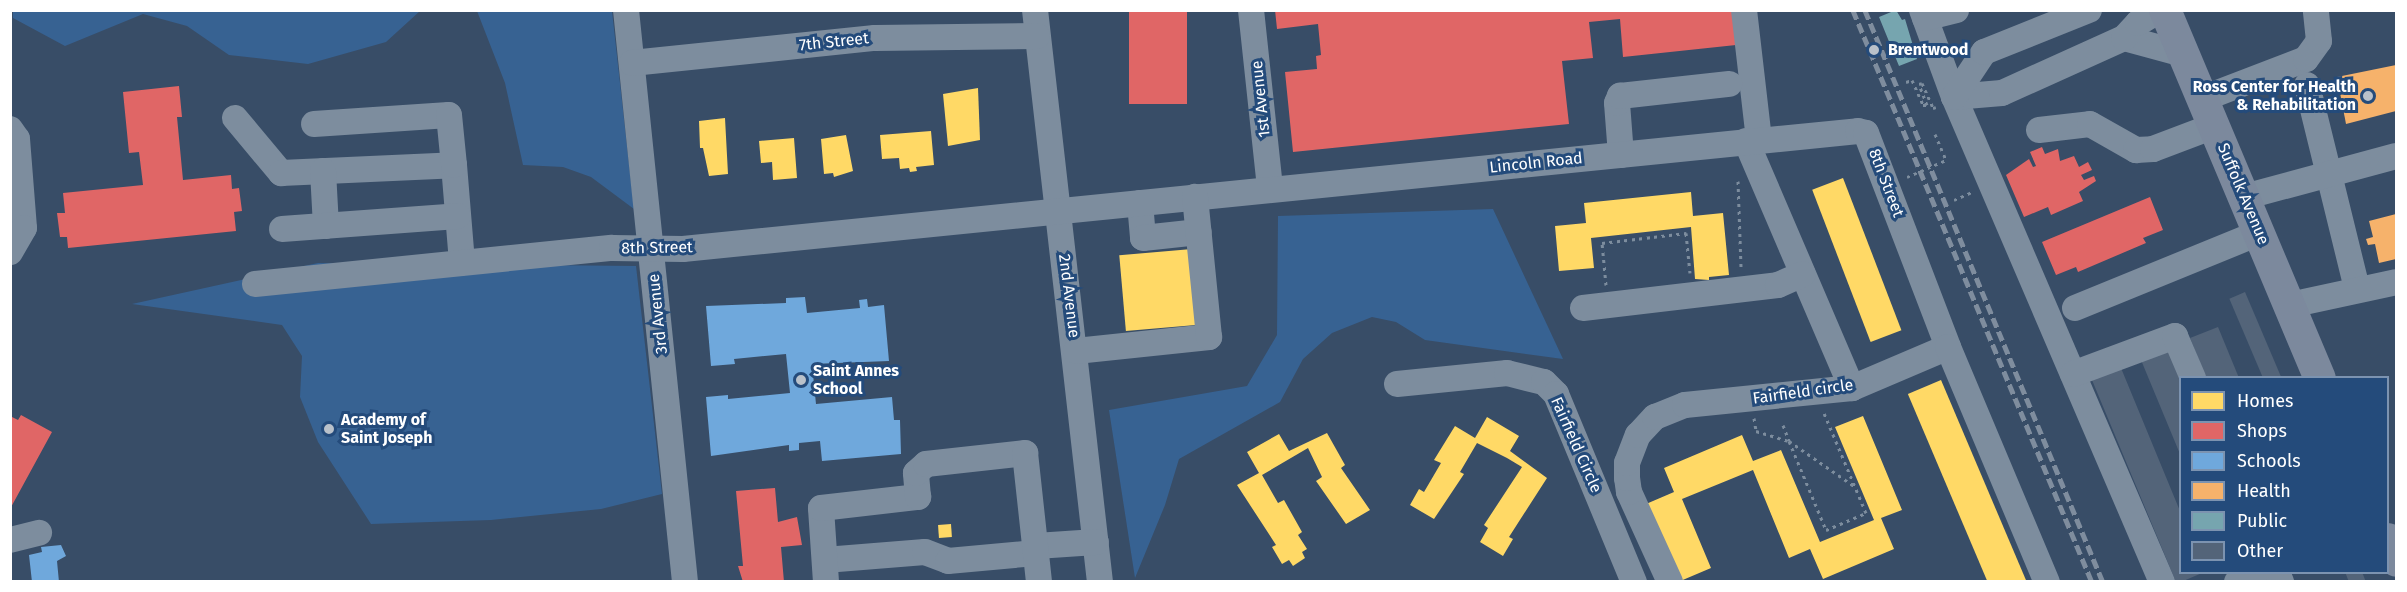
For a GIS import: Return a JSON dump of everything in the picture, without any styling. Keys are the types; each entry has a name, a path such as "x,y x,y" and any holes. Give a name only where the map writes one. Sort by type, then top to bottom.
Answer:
{"main road":[{"name":"Suffolk Avenue","path":"2163,10 2319,376"},
{"path":"2389,541 2397,561"}],"street":[{"name":"3rd Avenue","path":"626,10 685,582"},
{"name":"1st Avenue","path":"1251,10 1270,188"},
{"path":"1744,10 1753,140 1803,274 1852,387"},
{"path":"1956,10 1923,14 1946,102 2073,374 2162,582"},
{"path":"1946,102 1984,52 2089,10"},
{"path":"1946,102 2002,93 2124,38 2138,23 2163,10"},
{"path":"2039,130 2090,124 2136,150 2153,149 2208,112 2306,60 2319,40 2316,10"},
{"name":"7th Street","path":"632,63 1036,23"},
{"name":"2nd Avenue","path":"1036,23 1076,351 1100,582"},
{"path":"2124,38 2183,54"},
{"path":"1622,154 1617,104 1620,96 1729,84"},
{"path":"2307,85 2357,289"},
{"path":"314,124 449,115 462,263"},
{"path":"235,118 281,173 454,165"},
{"path":"10,129 17,139 24,228 10,252"},
{"name":"8th Street","path":"1753,140 1866,133 1948,347"},
{"name":"Lincoln Road","path":"1058,210 1753,140"},
{"path":"2244,197 2397,156"},
{"path":"323,171 326,226"},
{"path":"1076,351 1209,337 1195,197"},
{"path":"1140,203 1143,238 1199,232"},
{"name":"8th Street","path":"255,284 612,248 652,251 1058,210"},
{"path":"282,229 458,216"},
{"path":"2075,308 2259,233"},
{"path":"1583,308 1778,285 1803,274"},
{"path":"2290,305 2397,282"},
{"path":"2073,374 2175,336 2192,376"},
{"path":"1948,347 2047,582"},
{"name":"Fairfield circle","path":"1670,582 1629,492 1631,451 1647,424 1668,410 1852,387 1948,347"},
{"name":"Fairfield Circle","path":"1397,384 1507,373 1544,382 1556,394 1634,582"},
{"path":"1039,582 1036,549 1025,453 926,464 916,473 918,497 821,508 825,571 925,552 934,559 948,561 1036,549 1096,542"},
{"path":"10,540 39,533"},
{"path":"2238,582 2255,574"}],"path":[{"path":"1906,82 1912,80 1923,105 1927,105 1919,84 1922,83 1933,108 1946,102"},
{"path":"1907,177 1946,160 1935,134"},
{"path":"1738,170 1743,290"},
{"path":"1954,200 1974,191"},
{"path":"1609,304 1602,243 1686,233 1692,296"},
{"path":"1783,425 1826,530 1866,513 1817,391"},
{"path":"1752,400 1756,431 1789,441 1855,487"}],"shaded area":[{"path":"13,10 420,11 386,42 308,64 229,55 187,26 143,14 65,46 13,18"},
{"path":"477,11 612,11 634,209 591,177 563,167 523,165 505,83"},
{"path":"1493,209 1563,359 1425,340 1396,322 1372,317 1332,333 1303,359 1280,402 1179,459 1165,505 1135,578 1109,410 1247,386 1277,335 1278,216"},
{"path":"318,263 636,266 662,494 601,509 491,520 371,524 318,442 300,397 302,356 282,325 132,304"}],"building: Homes":[{"path":"978,88 980,140 948,146 943,94"},
{"path":"725,118 728,174 709,176 703,148 700,148 699,121"},
{"path":"931,131 934,165 916,167 917,171 910,172 909,168 900,169 899,158 882,159 880,135"},
{"path":"846,135 853,171 834,177 833,173 824,174 821,139"},
{"path":"794,138 797,178 773,180 772,162 761,163 759,141"},
{"path":"1843,178 1901,330 1871,342 1812,190"},
{"path":"1691,192 1693,216 1723,213 1729,275 1709,277 1709,280 1695,279 1691,227 1591,238 1594,268 1559,271 1555,226 1586,223 1584,203"},
{"path":"1192,249 1199,325 1126,331 1119,255"},
{"path":"1941,380 2027,582 1988,582 1908,394"},
{"path":"1863,416 1902,510 1881,518 1894,549 1823,579 1810,549 1789,558 1753,470 1682,499 1711,568 1678,582 1646,504 1674,492 1664,468 1742,435 1753,461 1781,450 1820,542 1874,520 1835,427"},
{"path":"1487,417 1519,436 1510,451 1547,478 1509,537 1513,539 1503,556 1480,542 1488,528 1484,525 1522,467 1507,458 1477,443 1460,472 1464,474 1434,519 1410,505 1419,489 1424,492 1441,463 1434,460 1455,426 1475,438"},
{"path":"1327,433 1345,465 1341,468 1370,510 1346,524 1316,481 1322,477 1308,448 1262,475 1278,503 1284,500 1302,532 1298,535 1307,549 1302,552 1305,558 1293,566 1289,560 1282,564 1272,547 1276,545 1237,485 1259,473 1247,452 1279,434 1289,451"},
{"path":"951,524 952,537 939,538 938,525"}],"building: Shops":[{"path":"1129,10 1187,10 1187,104 1129,104"},
{"path":"1275,10 1733,10 1736,45 1623,57 1620,19 1589,22 1593,58 1562,61 1569,124 1293,152 1285,72 1317,69 1316,56 1321,55 1318,24 1277,29"},
{"path":"179,86 182,117 177,117 183,180 231,175 232,189 239,188 242,211 234,212 236,231 68,248 67,237 60,237 57,213 65,213 63,193 143,185 139,152 129,153 123,92"},
{"path":"2042,147 2045,154 2058,149 2060,161 2074,156 2079,167 2088,162 2092,170 2081,175 2084,180 2094,176 2096,181 2079,192 2083,201 2051,215 2048,207 2024,217 2006,175 2029,159 2033,167 2036,166 2030,152"},
{"path":"2150,197 2163,230 2143,238 2146,243 2078,272 2076,267 2056,275 2042,242"},
{"path":"21,415 52,432 10,509 10,416 18,420"},
{"path":"775,488 778,522 797,517 802,545 781,547 784,582 743,582 738,566 743,566 736,491"}],"building: Schools":[{"name":"Saint Annes School","path":"805,297 807,313 860,308 859,300 867,299 868,307 884,305 889,361 812,364 816,404 892,397 894,420 900,420 901,454 822,461 820,441 799,443 799,450 789,451 789,445 711,456 706,397 728,395 728,399 790,393 786,354 734,359 735,364 711,366 706,306 786,303 786,298"},
{"path":"61,545 66,556 57,561 59,582 32,582 29,555 42,552 41,547"}],"building: Health":[{"name":"Ross Center for Health & Rehabilitation","path":"2396,65 2396,111 2346,124 2337,77"},
{"path":"2396,214 2396,259 2379,263 2375,244 2368,245 2366,239 2373,237 2369,221"}],"building: Public":[{"name":"Brentwood","path":"1896,10 1902,20 1905,19 1917,59 1899,66 1879,17"}],"building: Other":[{"path":"2245,292 2281,376 2262,376 2229,299"},
{"path":"2218,327 2238,376 2205,376 2190,338"},
{"path":"2170,348 2179,376 2179,452 2141,360"},
{"path":"2121,368 2179,509 2179,574 2200,574 2176,582 2092,380"},
{"path":"2346,574 2363,574 2366,582 2349,582"}],"railway":[{"path":"1853,10 2092,582"},
{"path":"1865,10 2103,582"}],"place":[{"name":"Brentwood","path":"1874,50"},
{"name":"Ross Center for Health & Rehabilitation","path":"2368,96"},
{"name":"Saint Annes School","path":"801,380"},
{"name":"Academy of Saint Joseph","path":"329,429"}]}
